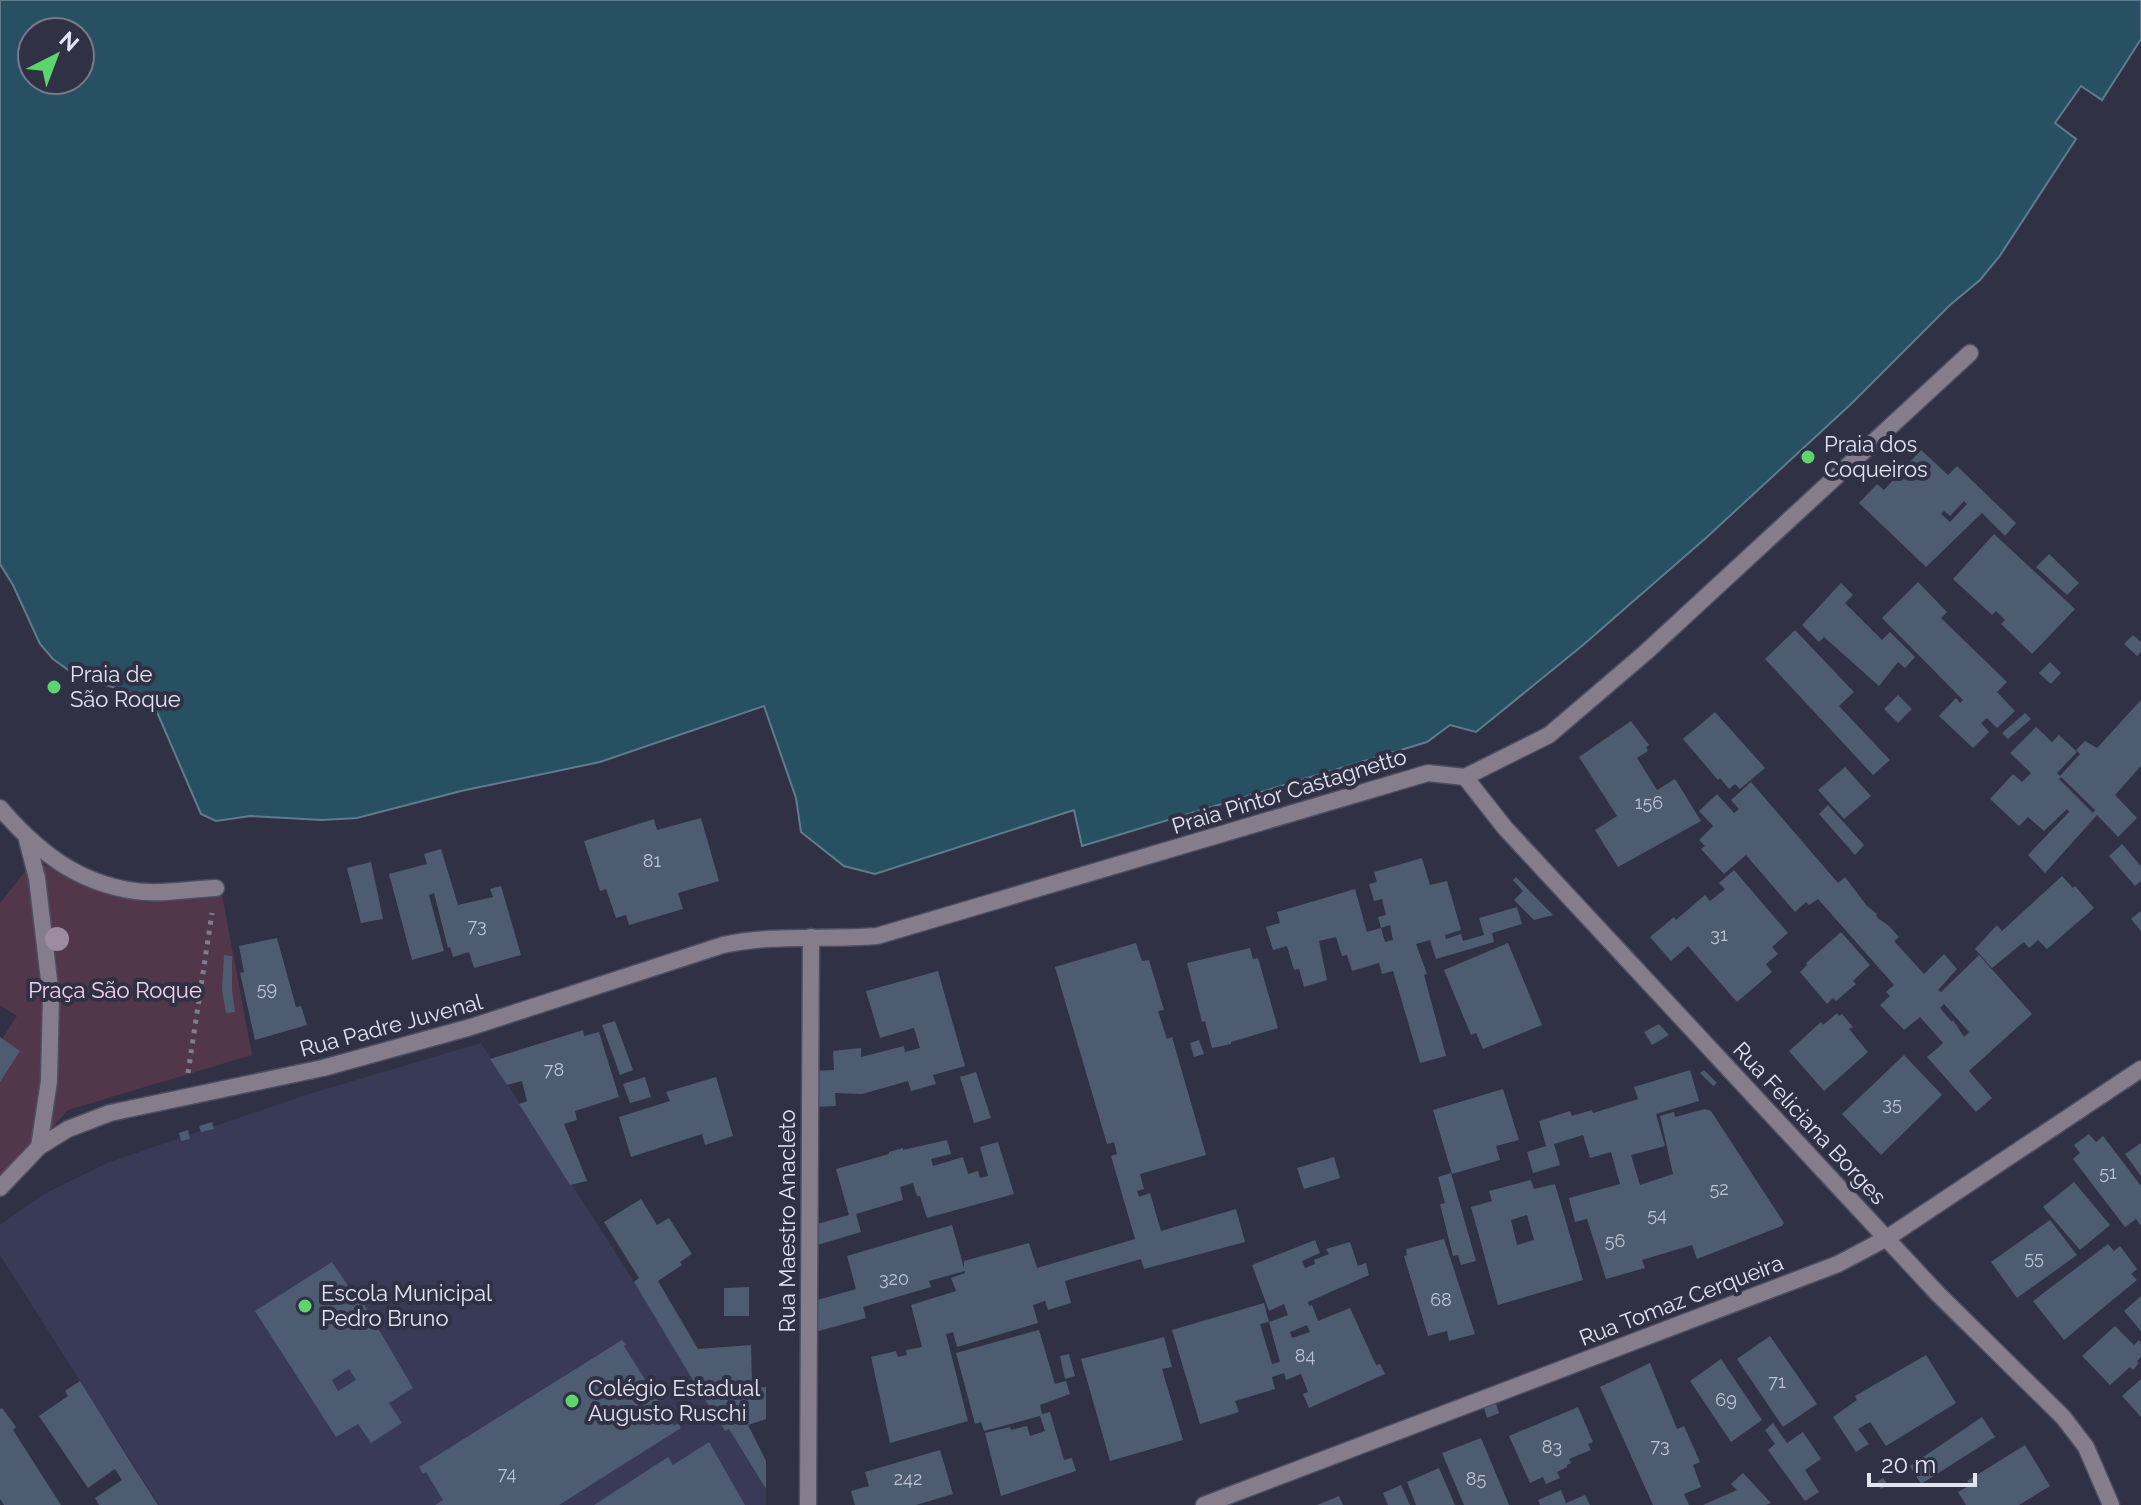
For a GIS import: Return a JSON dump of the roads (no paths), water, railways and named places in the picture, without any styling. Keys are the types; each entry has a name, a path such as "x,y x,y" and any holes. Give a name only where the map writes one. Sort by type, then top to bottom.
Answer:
{"street":[{"path":"1465,777 1549,735 1669,632 1970,353"},
{"name":"Praia Pintor Castagnetto","path":"811,937 840,939 877,936 1428,773 1465,777"},
{"name":"Rua Feliciana Borges","path":"1465,777 1505,828 1938,1294 2063,1417 2086,1447 2111,1505"},
{"path":"0,808 27,840 61,866 99,883 137,892 216,888"},
{"path":"27,840 37,878 51,997 49,1081 39,1147"},
{"name":"Rua Padre Juvenal","path":"0,1188 39,1147 68,1129 110,1113 323,1068 456,1031 723,945 753,939 811,937"},
{"name":"Rua Maestro Anacleto","path":"808,1505 811,937"},
{"name":"Rua Tomaz Cerqueira","path":"1204,1505 1838,1264 1887,1238 2141,1069"}],"place":[{"name":"Praia dos Coqueiros","path":"1808,457"},
{"name":"Praia de São Roque","path":"54,687"},
{"name":"Escola Municipal Pedro Bruno","path":"305,1306"},
{"name":"Colégio Estadual Augusto Ruschi","path":"572,1401"}],"park label":[{"name":"Praça São Roque","path":"115,990"}]}
